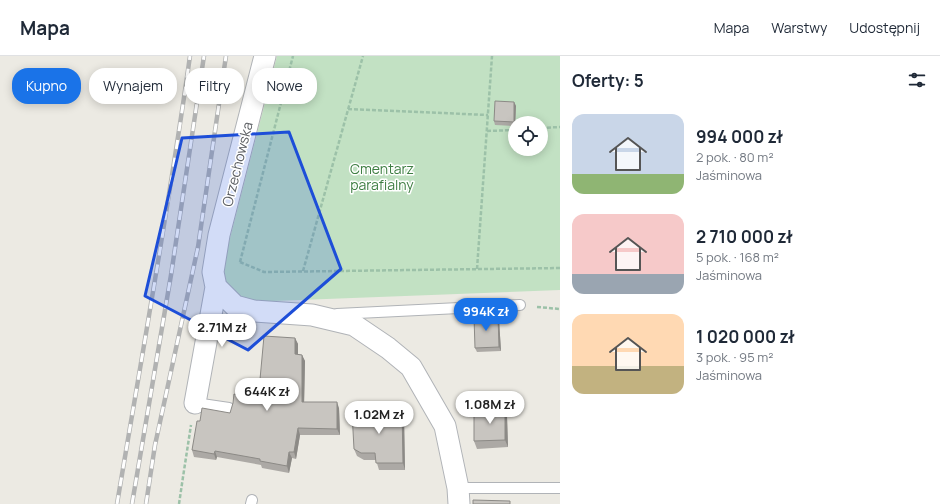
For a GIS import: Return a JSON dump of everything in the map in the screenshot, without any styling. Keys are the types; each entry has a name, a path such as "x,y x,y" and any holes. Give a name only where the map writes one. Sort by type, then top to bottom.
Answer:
{"street":[{"name":"Orzechowska","path":"195,403 214,279 219,235 265,56"},
{"path":"214,279 234,306 254,311 312,315 354,325 388,348 412,367 445,426 458,496"}],"lane":[{"path":"312,315 520,305"},
{"path":"195,403 229,408"},
{"path":"458,496 560,488"}],"path":[{"path":"293,56 240,262 264,272 560,268"},
{"path":"303,271 363,56"},
{"path":"477,269 492,56"},
{"path":"348,109 488,115"},
{"path":"548,128 560,127"},
{"path":"487,131 508,130"},
{"path":"520,305 560,309"},
{"path":"179,504 195,403"}],"highlighted area":[{"path":"289,132 341,269 248,350 145,296 182,138"}],"green space":[{"name":"Cmentarz parafialny","path":"277,56 560,56 560,290 245,302 220,277 265,104 317,104 317,68 274,68"}],"building":[{"path":"495,101 514,102 514,116 508,116 508,122 494,121"},
{"path":"498,316 499,347 475,348 474,317"},
{"path":"264,336 295,338 295,354 302,355 302,402 337,402 337,429 298,428 294,452 289,452 287,466 260,461 260,459 215,451 214,454 192,450 197,421 200,421 202,408 230,413 234,394 258,401"},
{"path":"505,409 505,440 474,441 474,410"},
{"path":"402,410 403,463 376,463 375,453 361,453 354,449 352,412"},
{"path":"473,500 510,501 510,504 473,504"}],"railway":[{"path":"117,504 164,224 190,56"},
{"path":"132,504 171,275 204,56"},
{"path":"146,504 155,445 198,247 226,56"}]}
